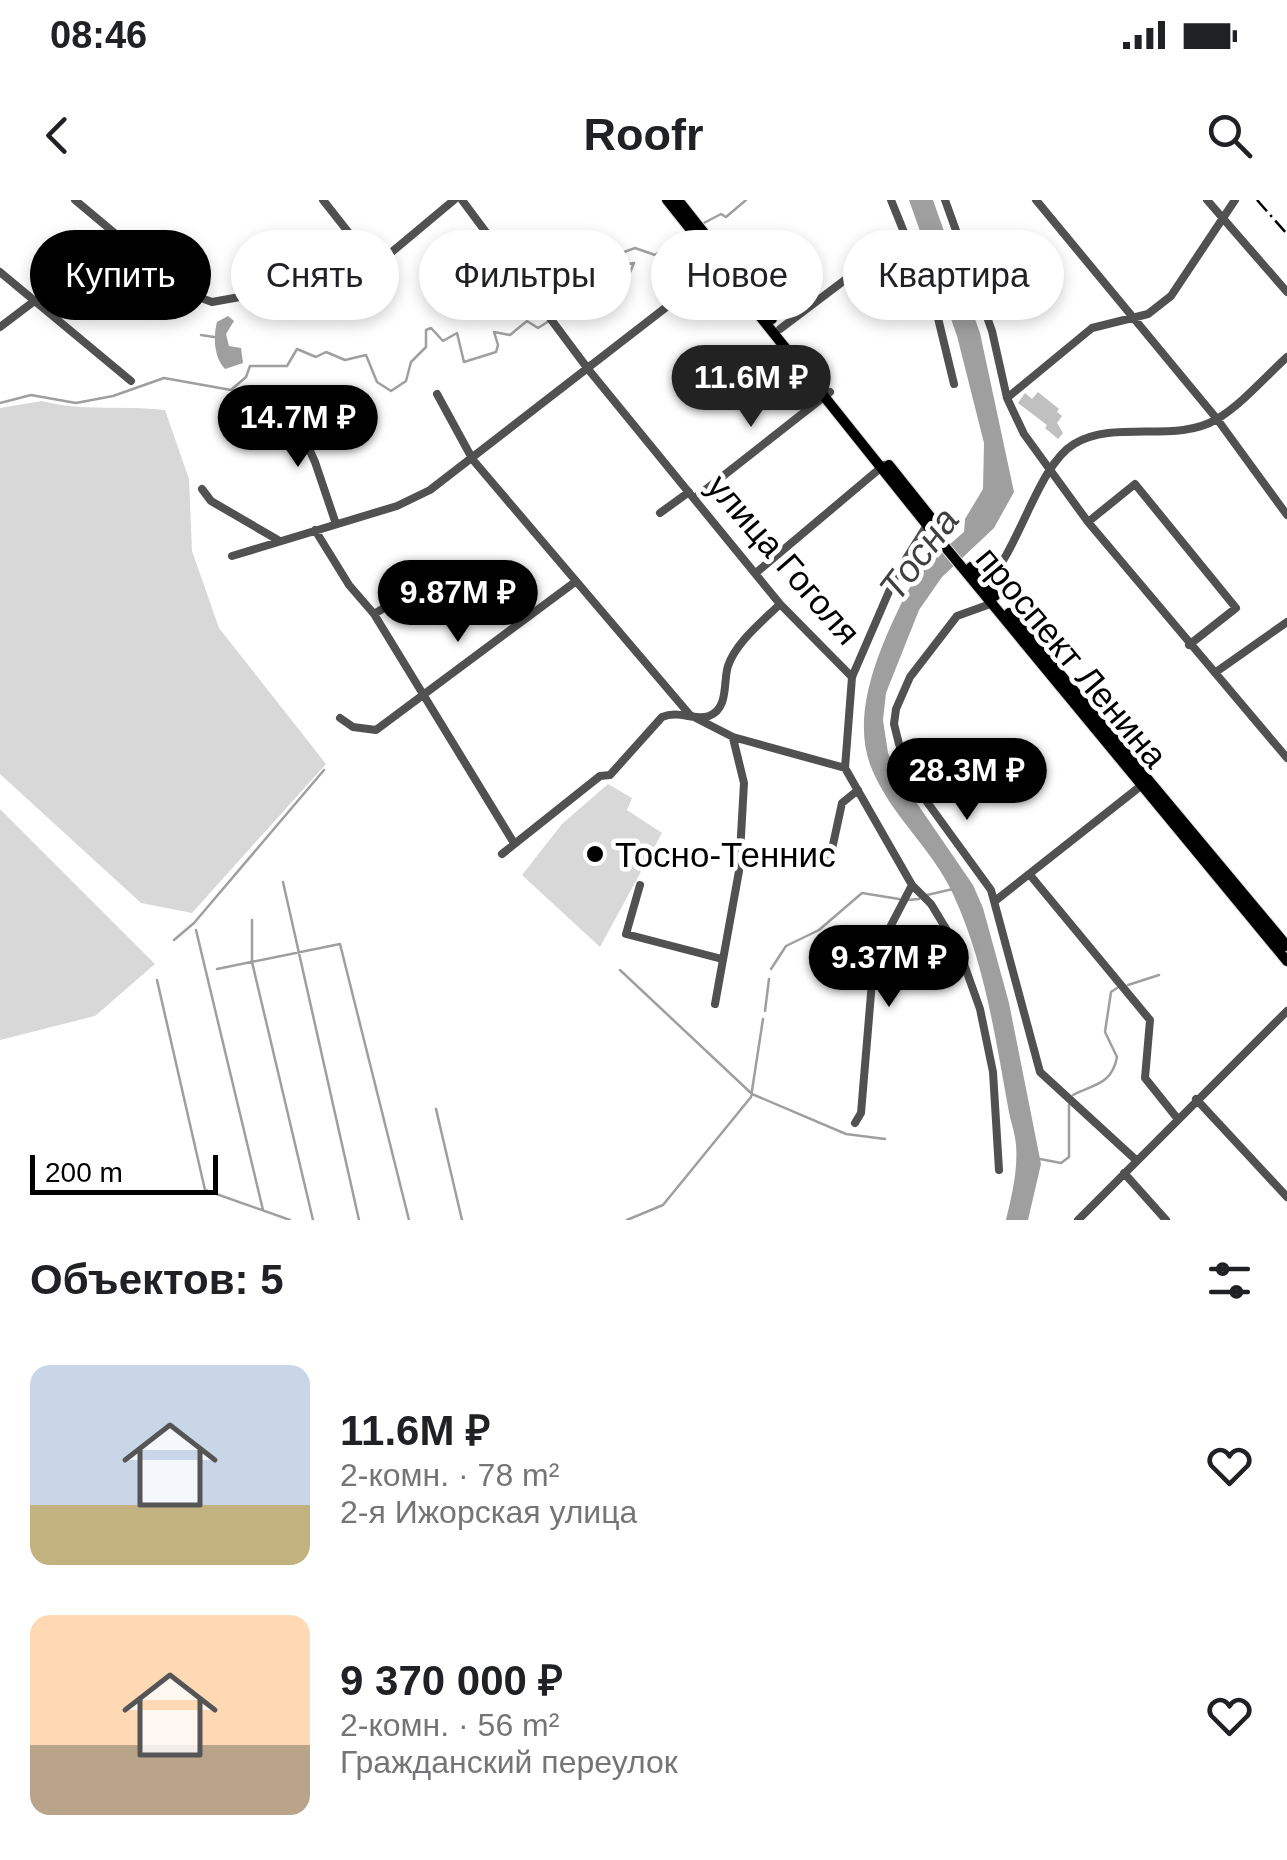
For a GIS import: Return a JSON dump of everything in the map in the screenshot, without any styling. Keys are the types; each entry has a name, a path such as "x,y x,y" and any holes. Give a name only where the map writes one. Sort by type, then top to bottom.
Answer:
{"main road":[{"name":"проспект Ленина","path":"667,200 680,207 697,230"},
{"name":"проспект Ленина","path":"768,320 933,529 1146,782 1287,960"},
{"name":"проспект Ленина","path":"773,320 828,394"},
{"name":"проспект Ленина","path":"983,587 1287,946"}],"street":[{"path":"75,200 112,230"},
{"path":"323,200 346,230"},
{"path":"399,245 454,200"},
{"name":"улица Гоголя","path":"462,200 547,308 588,369 780,604 852,677"},
{"path":"890,200 901,230"},
{"path":"945,200 992,332 1007,398 1024,434 1088,522 1287,758"},
{"path":"1036,200 1217,419 1287,515"},
{"path":"1207,200 1287,292"},
{"path":"1007,398 1092,328 1148,314 1170,296 1235,200"},
{"path":"0,272 30,297"},
{"path":"780,328 843,281"},
{"path":"0,327 30,306"},
{"path":"58,320 131,381"},
{"path":"232,556 417,497 473,460 651,320"},
{"path":"938,320 954,384"},
{"path":"983,587 1003,562 1064,450 1080,440 1181,428 1217,419 1287,358"},
{"path":"437,394 473,460 690,715 733,738 845,768"},
{"path":"660,513 692,495 828,394"},
{"path":"288,404 315,462 336,524"},
{"path":"756,572 884,465"},
{"path":"1088,522 1135,484 1236,608 1188,645"},
{"path":"202,489 211,501 278,540"},
{"path":"933,529 897,573 852,677 845,768 912,885 931,904 959,950 980,1008 994,1072 999,1170"},
{"path":"314,530 349,585 374,614 514,843"},
{"path":"374,614 446,571"},
{"path":"340,718 353,727 376,730 575,582"},
{"path":"993,603 956,616 945,627 910,677 896,708 894,724 919,791 971,860 995,901 1040,1072 1136,1160"},
{"path":"502,854 600,776 610,775 662,716 674,712 702,717 716,712 722,703 733,654 780,604"},
{"path":"1216,672 1287,622"},
{"path":"715,1004 739,870 744,784 733,738"},
{"path":"995,901 1146,782"},
{"path":"829,862 842,803 858,790"},
{"path":"1030,874 1150,1020 1145,1078 1177,1118"},
{"path":"640,885 626,934 722,959"},
{"path":"855,1123 861,1113 874,958 912,885"},
{"path":"1078,1220 1287,1012"},
{"path":"1196,1099 1287,1198"},
{"path":"1124,1173 1166,1220"}],"shaded area":[{"path":"909,200 933,200 944,230 920,230"},
{"path":"228,316 234,321 226,334 229,346 241,348 243,363 225,369 221,364 215,334 217,322"},
{"path":"951,320 975,320 1014,492 994,528 942,577 919,610 886,693 883,720 888,753 901,780 973,885 983,908 1009,1003 1041,1164 1028,1220 1006,1220 1015,1173 1015,1140 973,945 944,877 889,801 865,747 870,681 894,618 915,581 964,532 965,519 983,489 984,443"},
{"path":"42,401 165,410 189,479 192,551 219,628 326,764 192,913 141,903 0,774 0,408"},
{"name":"Тосно-Теннис","path":"608,784 632,798 627,810 662,833 600,947 522,875 562,824"},
{"path":"0,809 155,964 95,1016 0,1040"}],"building":[{"path":"1038,392 1062,416 1057,423 1063,433 1058,439 1045,428 1047,425 1018,403 1025,393 1032,399"}],"waterway":[{"path":"700,225 721,214 726,217 746,200"},
{"path":"631,249 651,254"},
{"path":"631,264 634,263 631,269"},
{"path":"0,403 31,395 76,403 113,396 164,378 231,390 246,377 250,366 287,366 297,349 316,357 326,352 345,360 366,355 377,382 391,391 406,381 411,362 426,347 426,330 431,328 443,341 457,333 464,362 496,352 494,332 510,335 527,321 538,328 549,321"},
{"path":"201,335 214,337"},
{"path":"174,940 194,923 324,770"},
{"path":"283,882 359,1220"},
{"path":"927,895 953,889"},
{"path":"771,969 786,946 819,930 862,893 899,899"},
{"path":"908,900 919,899"},
{"path":"252,920 252,962 313,1220"},
{"path":"196,930 263,1210"},
{"path":"217,969 340,944 409,1220"},
{"path":"620,970 752,1094 846,1134 885,1139"},
{"path":"1128,985 1159,975"},
{"path":"765,1011 769,979"},
{"path":"157,980 205,1190 290,1220"},
{"path":"1073,1095 1101,1082 1115,1066 1117,1057 1105,1032 1111,992 1117,988"},
{"path":"627,1220 663,1205 751,1097 763,1019"},
{"path":"1040,1159 1061,1163 1069,1157 1069,1105"},
{"path":"436,1109 462,1220"}],"railway":[{"path":"1257,200 1287,234"}],"place":[{"name":"Тосно-Теннис","path":"595,854"}],"water label":[{"name":"Тосна","path":"919,554"}]}
